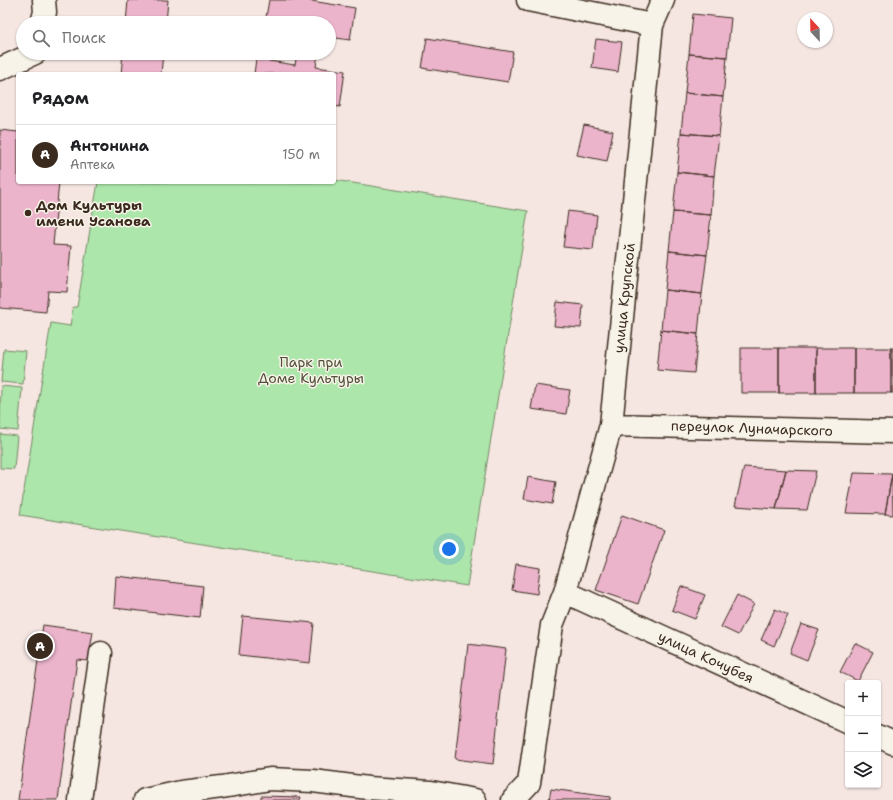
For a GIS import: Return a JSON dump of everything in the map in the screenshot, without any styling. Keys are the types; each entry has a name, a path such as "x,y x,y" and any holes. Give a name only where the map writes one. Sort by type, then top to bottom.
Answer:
{"street":[{"path":"44,0 44,16"},
{"path":"528,0 652,25"},
{"name":"улица Крупской","path":"513,800 529,783 552,625 565,592 611,425 652,25 663,0"},
{"path":"0,70 21,60"},
{"name":"переулок Луначарского","path":"611,425 893,432"},
{"name":"улица Кочубея","path":"565,592 845,721"},
{"path":"80,800 101,653"},
{"path":"881,737 893,743"},
{"path":"145,800 181,792 270,779 313,781 368,788 431,792 475,800"}],"green space":[{"name":"Парк при Доме Культуры","path":"336,180 528,211 467,586 20,515 51,323 70,326 73,307 77,307 98,184 336,184"},
{"path":"4,349 26,351 23,384 1,382"},
{"path":"1,386 22,388 18,431 0,429"},
{"path":"0,434 17,436 14,469 0,468"}],"building":[{"path":"128,0 168,0 167,16 127,16"},
{"path":"269,0 305,0 355,8 350,40 336,38 336,16 266,16"},
{"path":"693,14 731,18 727,57 689,54"},
{"path":"427,38 513,52 508,82 422,68"},
{"path":"596,39 622,42 618,72 592,68"},
{"path":"689,54 727,57 723,97 685,93"},
{"path":"122,60 162,60 161,72 121,72"},
{"path":"256,60 295,65 296,60 317,60 316,67 345,71 340,107 336,106 336,72 254,72"},
{"path":"685,93 723,97 719,136 681,133"},
{"path":"584,125 613,131 607,161 577,155"},
{"name":"Дом Культуры имени Усанова","path":"0,130 16,132 16,184 59,184 53,245 71,246 67,292 48,291 46,312 0,308"},
{"path":"681,133 719,136 714,176 677,172"},
{"path":"677,172 714,176 711,215 673,212"},
{"path":"568,211 597,215 593,250 563,247"},
{"path":"673,212 711,215 707,255 669,251"},
{"path":"669,251 707,255 702,294 665,290"},
{"path":"665,290 702,294 698,334 661,330"},
{"path":"557,302 583,305 581,328 554,326"},
{"path":"661,330 698,334 694,373 657,370"},
{"path":"741,348 779,348 779,393 741,393"},
{"path":"779,348 816,348 816,393 779,393"},
{"path":"816,348 854,348 854,393 816,393"},
{"path":"854,348 891,348 891,393 854,393"},
{"path":"891,348 893,348 893,393 891,393"},
{"path":"535,385 570,390 566,414 531,409"},
{"path":"744,467 786,470 776,509 735,506"},
{"path":"786,470 816,471 807,510 776,509"},
{"path":"854,473 892,474 885,514 846,513"},
{"path":"892,474 893,515 885,514"},
{"path":"528,477 556,482 552,504 524,499"},
{"path":"622,515 664,530 638,604 596,590"},
{"path":"516,564 540,568 537,594 512,590"},
{"path":"116,576 203,586 200,618 114,608"},
{"path":"681,586 705,595 695,619 672,610"},
{"path":"737,595 754,604 738,635 721,627"},
{"path":"775,609 788,615 774,646 761,640"},
{"path":"243,616 314,623 310,663 239,655"},
{"path":"801,624 819,630 807,660 790,653"},
{"path":"43,625 93,632 88,661 77,660 58,800 18,800"},
{"path":"855,643 873,652 859,680 840,672"},
{"path":"468,644 506,649 493,764 455,759"},
{"path":"551,789 610,797 610,800 549,800"},
{"path":"261,796 301,797 300,800 261,800"}],"place":[{"name":"Дом Культуры имени Усанова","path":"28,213"},
{"name":"Антонина","path":"40,646"}]}
